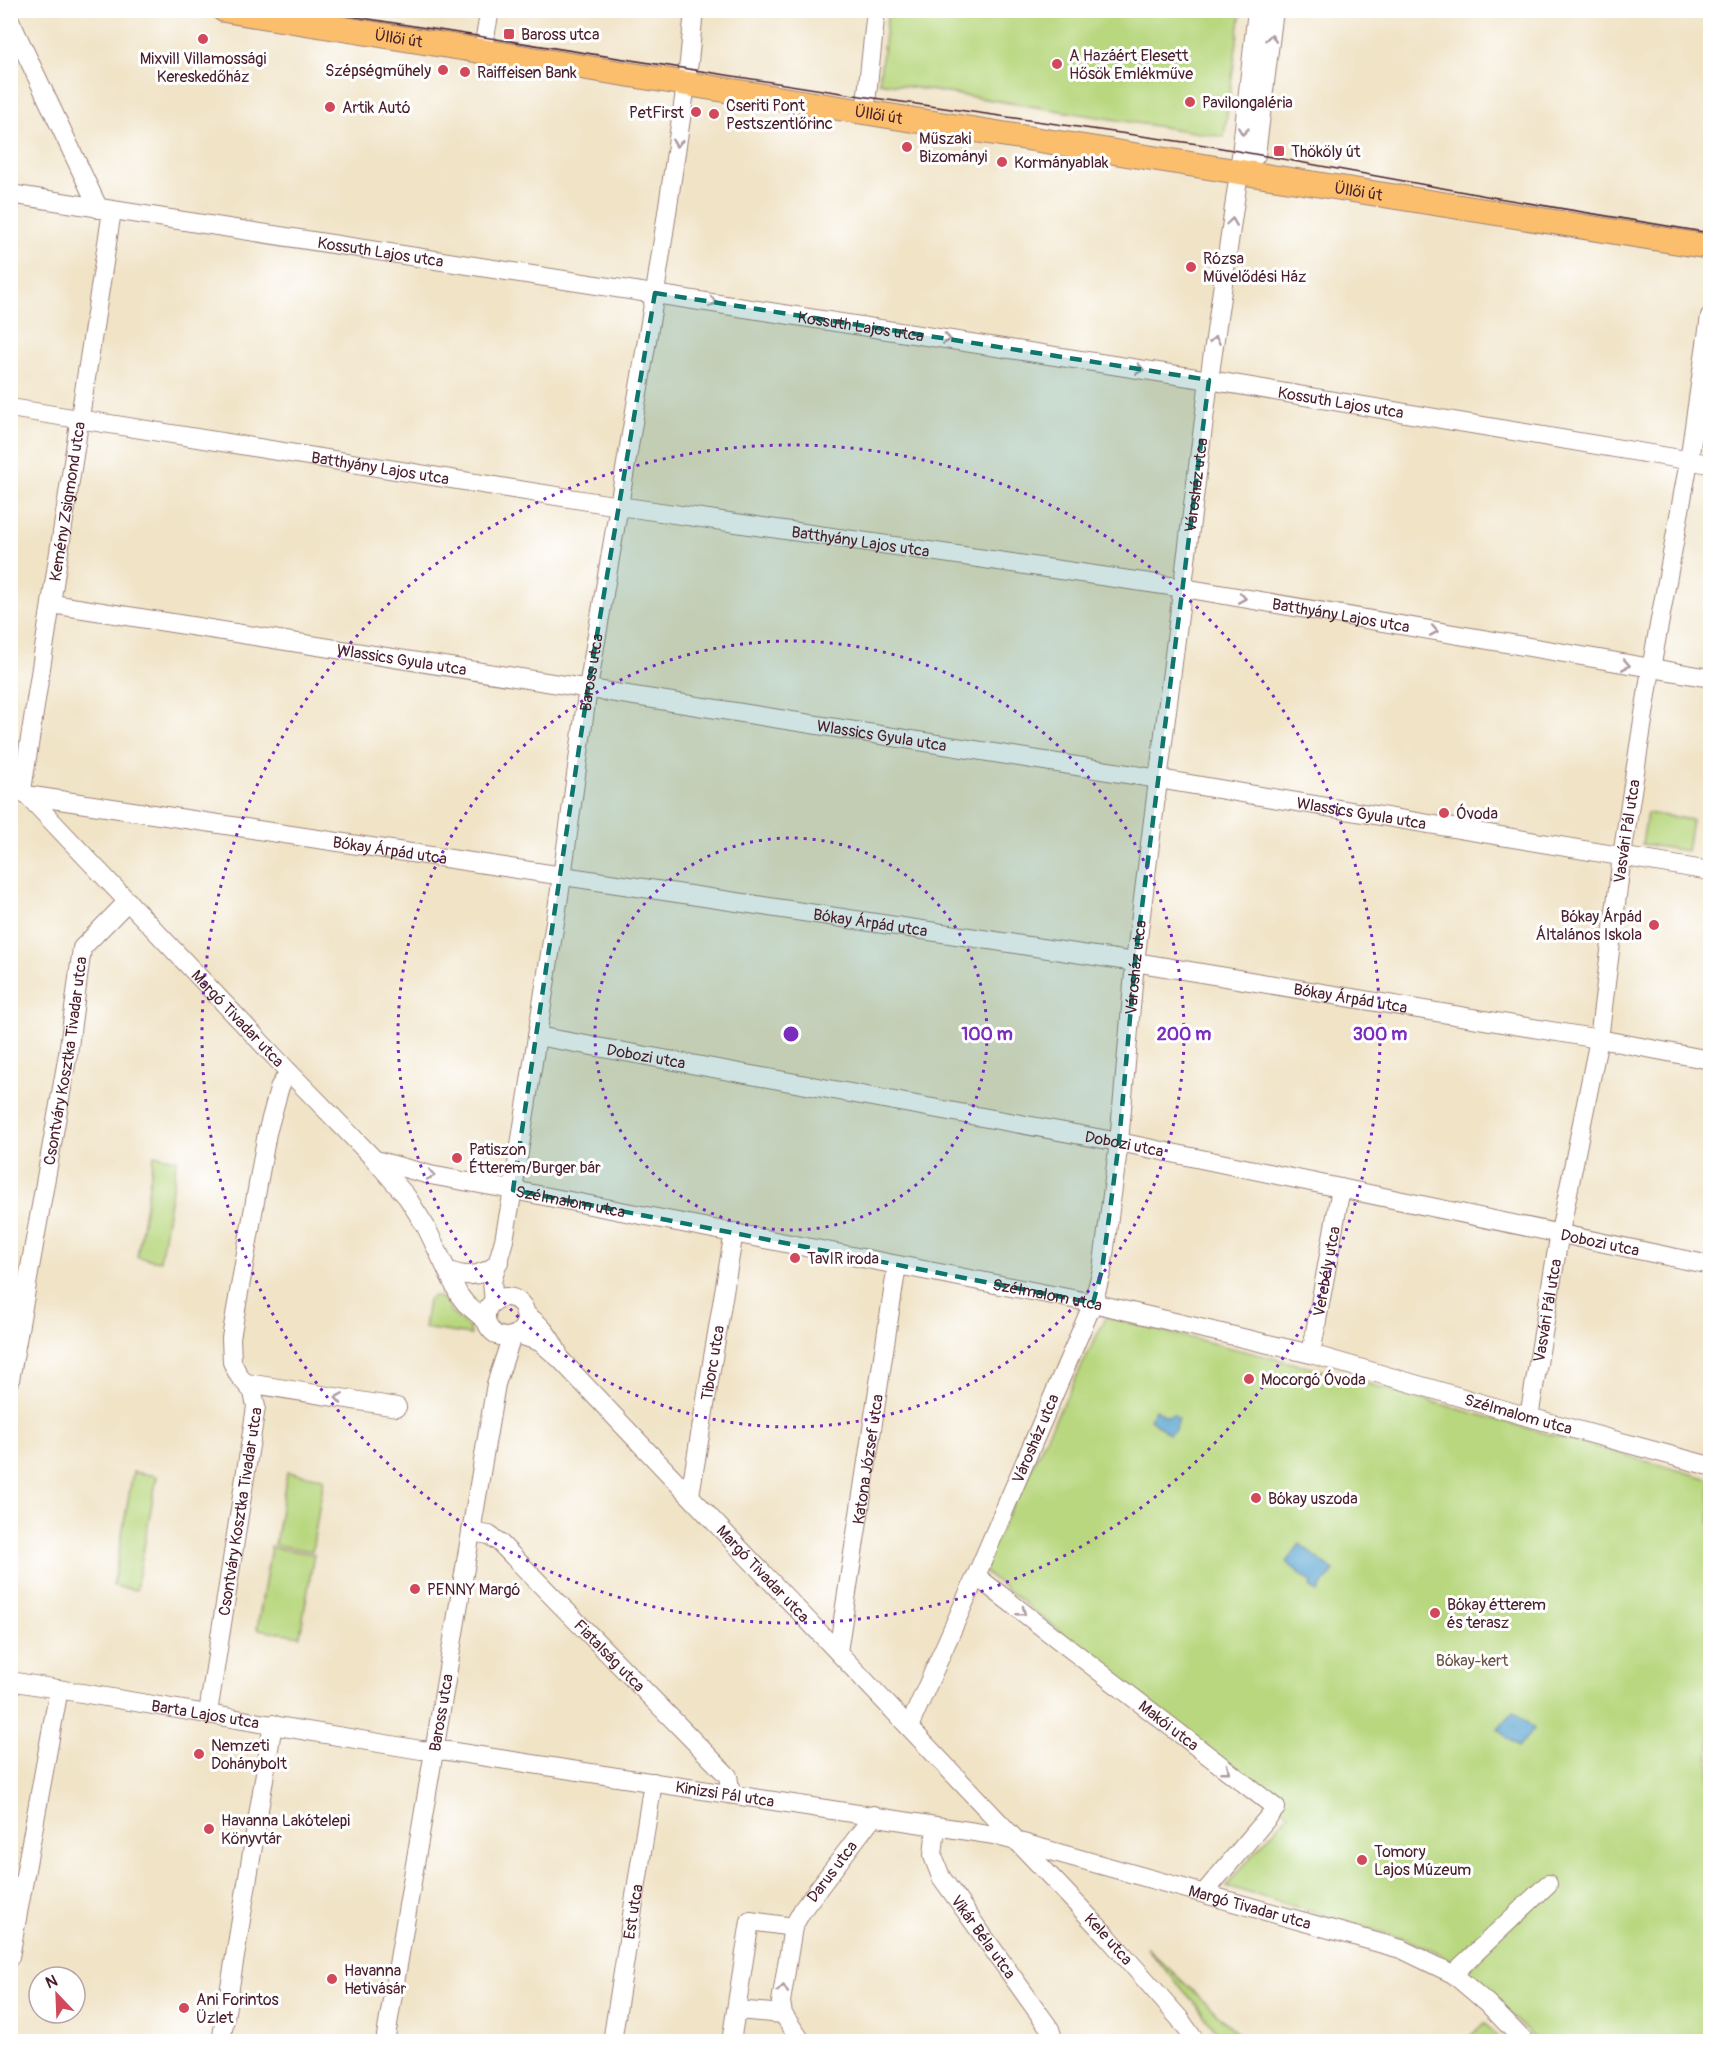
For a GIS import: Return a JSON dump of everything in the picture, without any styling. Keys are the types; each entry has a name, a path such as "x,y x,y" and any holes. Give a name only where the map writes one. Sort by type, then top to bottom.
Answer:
{"main road":[{"name":"Üllői út","path":"224,10 290,16 482,53 1710,247"}],"street":[{"path":"482,53 490,10"},
{"name":"Baross utca","path":"496,1384 490,1314 492,1282 500,1262 513,1190 562,877 588,688 656,293 691,49 694,10"},
{"path":"865,113 876,10"},
{"path":"1239,173 1256,155 1259,69 1257,10"},
{"path":"1259,69 1274,10"},
{"path":"10,20 106,210"},
{"name":"Városház utca","path":"909,1727 1093,1303 1102,1270 1119,1142 1135,962 1209,380 1239,173"},
{"name":"Kossuth Lajos utca","path":"10,194 1209,380 1710,464"},
{"name":"Kemény Zsigmond utca","path":"19,788 52,604 81,419 106,210"},
{"name":"Vasvári Pál utca","path":"1528,1417 1560,1232 1599,1039 1622,856 1651,669 1689,460 1710,316"},
{"name":"Batthyány Lajos utca","path":"10,408 620,506 1184,588 1710,678"},
{"name":"Wlassics Gyula utca","path":"52,604 1159,779 1710,871"},
{"name":"Bókay Árpád utca","path":"19,788 562,877 1135,962 1599,1039 1710,1060"},
{"name":"Margó Tivadar utca","path":"19,788 375,1160 418,1213 447,1270 473,1294 490,1314"},
{"name":"Csontváry Kosztka Tivadar utca","path":"10,1380 68,1054 82,948 128,901"},
{"name":"Dobozi utca","path":"537,1036 1119,1142 1710,1264"},
{"name":"Csontváry Kosztka Tivadar utca","path":"208,1713 256,1407 253,1392 239,1376 232,1362 231,1338 267,1133 280,1086 289,1072"},
{"name":"Szélmalom utca","path":"375,1160 430,1175 1093,1303 1311,1354 1528,1417 1710,1466"},
{"name":"Verebély utca","path":"1311,1354 1341,1188"},
{"name":"Tiborc utca","path":"690,1495 734,1232"},
{"path":"447,1270 472,1276 484,1273 500,1262"},
{"name":"Baross utca","path":"500,1262 512,1299"},
{"name":"Katona József utca","path":"838,1652 897,1265"},
{"path":"502,1298 512,1299 521,1305 525,1314 525,1322 514,1335 501,1336 490,1314 502,1298"},
{"name":"Margó Tivadar utca","path":"525,1314 547,1332 561,1360"},
{"name":"Baross utca","path":"385,2042 496,1384 514,1335"},
{"name":"Margó Tivadar utca","path":"514,1335 540,1342 561,1360 1017,1840 1401,1949 1453,1974 1487,2003 1525,2042"},
{"path":"247,1383 397,1407"},
{"name":"Fiatalság utca","path":"471,1532 489,1535 499,1542 728,1776 731,1794"},
{"name":"Makói utca","path":"976,1576 1276,1808 1204,1893"},
{"name":"Barta Lajos utca","path":"10,1681 435,1750"},
{"path":"10,1957 59,1689"},
{"path":"221,2042 273,1724"},
{"name":"Kinizsi Pál utca","path":"435,1750 874,1815 1017,1840"},
{"name":"Est utca","path":"612,2042 652,1782"},
{"path":"942,1827 961,1824 972,1813 972,1803 966,1788"},
{"name":"Darus utca","path":"783,2014 782,1993 793,1927 803,1909 874,1815"},
{"name":"Vikár Béla utca","path":"942,1827 933,1856 941,1877 1050,2029 1054,2042"},
{"name":"Kele utca","path":"1017,1840 1120,1949 1179,2018 1196,2042"},
{"path":"1453,1974 1548,1884"},
{"path":"731,2042 750,1921 793,1927"},
{"path":"737,2010 783,2014 802,2042"}],"highlighted area":[{"path":"655,293 1209,380 1135,962 1119,1142 1102,1270 1093,1303 513,1190 588,688"}],"green space":[{"path":"888,11 1241,11 1224,137 879,82"},
{"path":"1647,813 1692,820 1687,851 1642,844"},
{"path":"154,1155 177,1159 160,1261 137,1257"},
{"path":"434,1296 444,1299 451,1312 470,1329 471,1335 424,1328 428,1300"},
{"name":"Bókay-kert","path":"1106,1317 1304,1366 1710,1479 1710,2041 1536,2041 1472,1975 1439,1953 1407,1940 1226,1886 1289,1813 981,1569"},
{"path":"133,1472 157,1476 136,1590 113,1586"},
{"path":"287,1472 324,1478 312,1551 275,1545"},
{"path":"271,1547 314,1554 300,1636 257,1629"},
{"path":"1146,1947 1246,2041 1223,2041 1197,2006"},
{"path":"1484,2023 1502,2041 1465,2041"}],"water":[{"path":"1155,1409 1166,1416 1173,1414 1179,1419 1175,1430 1169,1434 1150,1419"},
{"path":"1300,1544 1334,1571 1317,1592 1310,1587 1312,1583 1286,1562"},
{"path":"1514,1711 1534,1729 1518,1747 1498,1729"}],"tram line":[{"path":"312,10 867,97 1205,145 1492,197 1710,233"}],"place":[{"name":"Baross utca","path":"509,34"},
{"name":"Mixvill Villamossági Kereskedőház","path":"203,39"},
{"name":"A Hazáért Elesett Hősök Emlékműve","path":"1057,64"},
{"name":"Szépségműhely","path":"443,70"},
{"name":"Raiffeisen Bank","path":"465,72"},
{"name":"Pavilongaléria","path":"1190,102"},
{"name":"Artik Autó","path":"330,107"},
{"name":"PetFirst","path":"696,112"},
{"name":"Cseriti Pont Pestszentlőrinc","path":"714,114"},
{"name":"Műszaki Bizományi","path":"907,147"},
{"name":"Thököly út","path":"1279,151"},
{"name":"Kormányablak","path":"1002,162"},
{"name":"Rózsa Művelődési Ház","path":"1191,267"},
{"name":"Óvoda","path":"1444,813"},
{"name":"Bókay Árpád Általános Iskola","path":"1654,925"},
{"name":"Patiszon Étterem/Burger bár","path":"457,1158"},
{"name":"TavIR iroda","path":"795,1258"},
{"name":"Mocorgó Óvoda","path":"1249,1379"},
{"name":"Bókay uszoda","path":"1256,1498"},
{"name":"PENNY Margó","path":"415,1589"},
{"name":"Bókay étterem és terasz","path":"1435,1613"},
{"name":"Nemzeti Dohánybolt","path":"199,1754"},
{"name":"Havanna Lakótelepi Könyvtár","path":"209,1829"},
{"name":"Tomory Lajos Múzeum","path":"1362,1860"},
{"name":"Havanna Hetivásár","path":"332,1979"},
{"name":"Ani Forintos Üzlet","path":"184,2008"}]}
